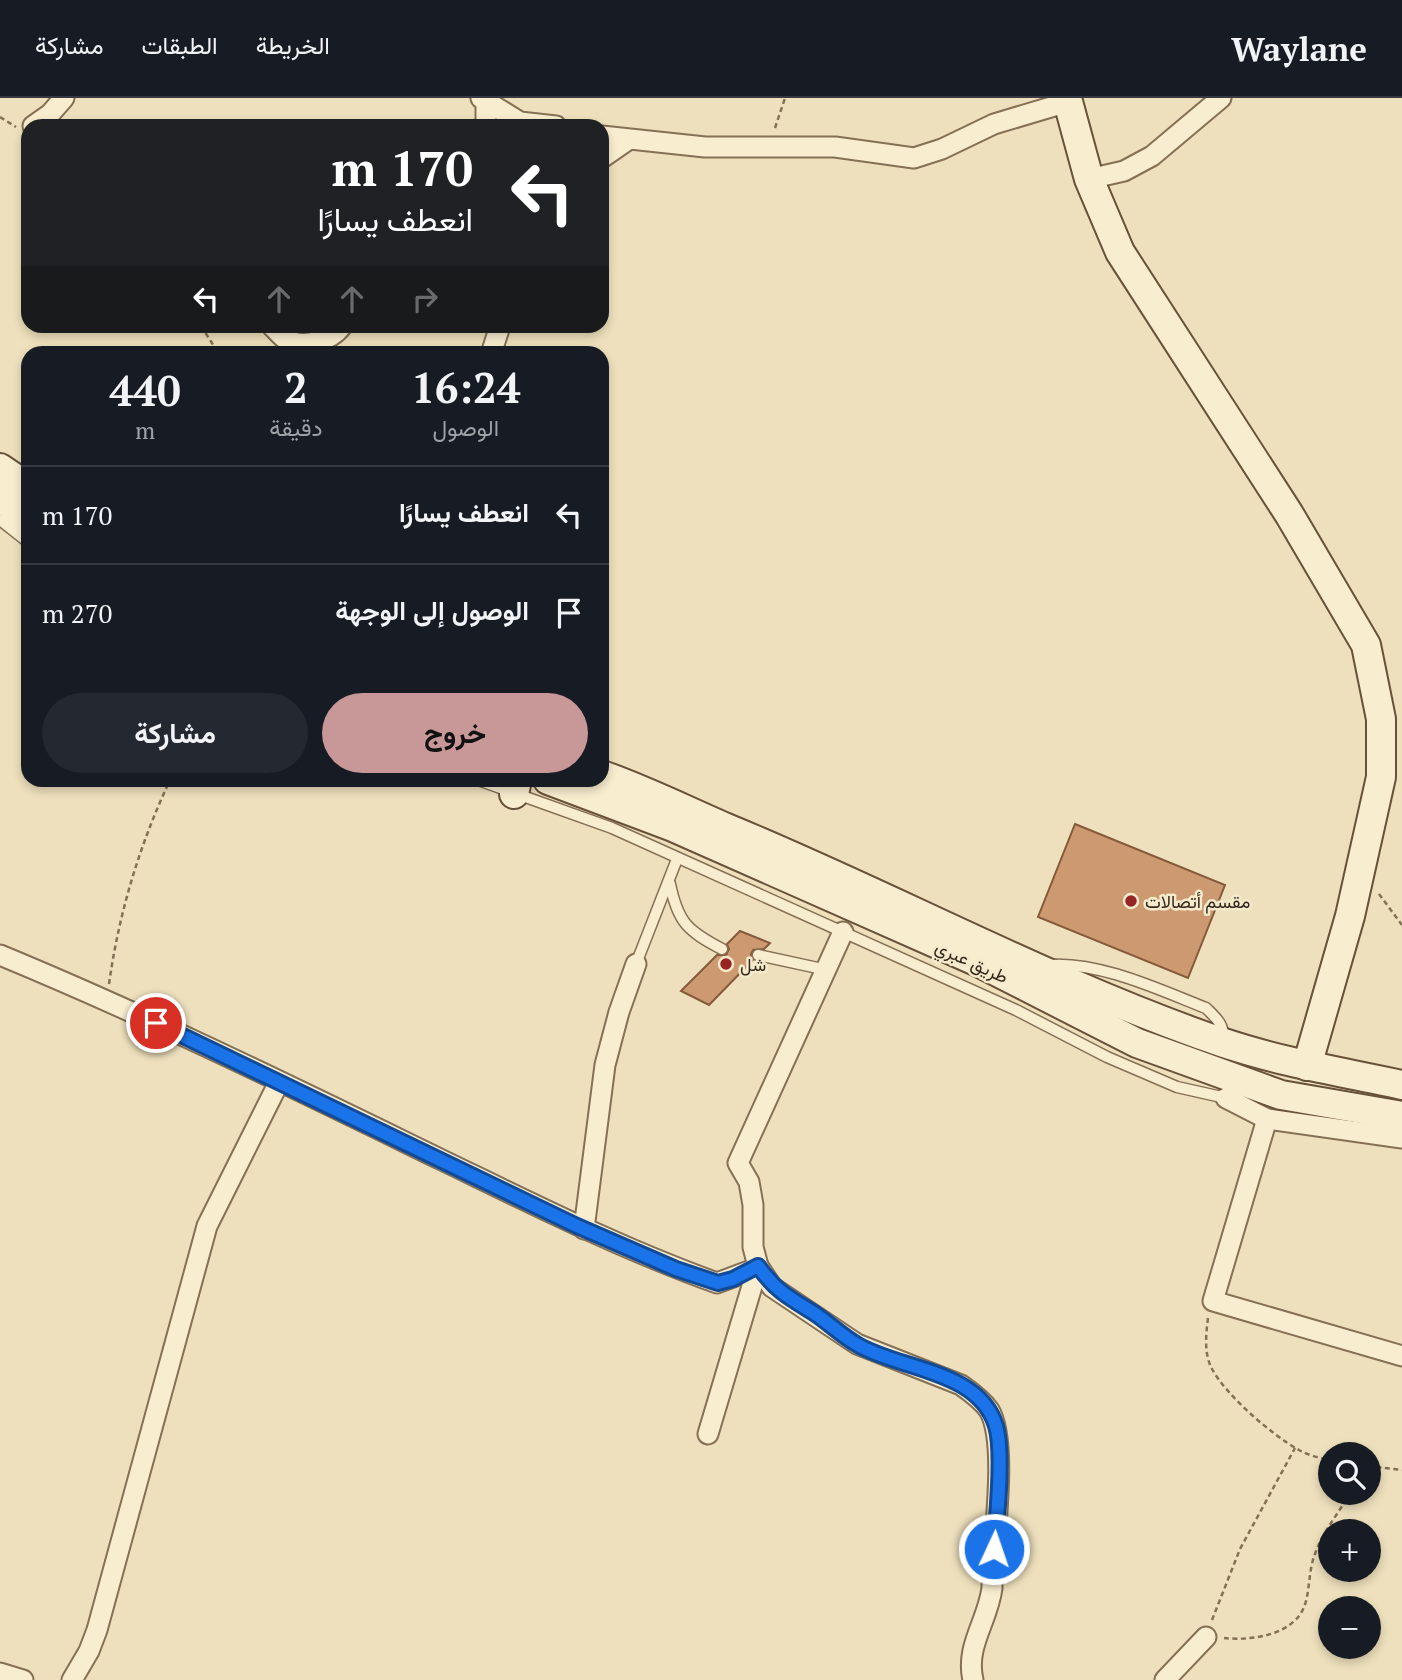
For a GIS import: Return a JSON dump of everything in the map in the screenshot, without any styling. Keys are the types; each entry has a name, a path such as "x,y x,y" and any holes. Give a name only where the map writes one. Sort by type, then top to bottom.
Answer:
{"main road":[{"path":"1067,100 1089,179 1104,218 1127,263 1262,471 1366,645 1381,719 1381,776 1362,863 1307,1066"},
{"path":"0,468 21,482"},
{"path":"0,498 21,514"},
{"name":"طريق عبري","path":"609,778 759,840 1033,966 1223,1043 1307,1066 1402,1085"},
{"name":"طريق عبري","path":"567,787 673,827 976,961 1137,1043 1281,1095 1401,1119"},
{"path":"1137,1043 1202,1057 1216,1054 1223,1043"}],"street":[{"path":"40,119 64,98"},
{"path":"1089,179 1124,171 1152,156 1221,98"},
{"path":"609,137 705,147 835,147 914,158 942,149 994,124 1067,100"},
{"path":"484,101 485,119"},
{"path":"484,101 515,119"},
{"path":"609,153 628,140"},
{"path":"279,333 284,338 299,343 326,339 336,333"},
{"path":"843,932 738,1163 749,1182 753,1205 753,1247 757,1267 772,1287 857,1345 961,1385 989,1410 996,1428 1000,1455 990,1607 970,1654 973,1680"},
{"path":"0,955 107,999 584,1229 718,1283 757,1267"},
{"path":"584,1229 605,1065 636,964"},
{"path":"72,1680 89,1651 97,1630 207,1226 279,1082"},
{"path":"1226,1098 1267,1119 1401,1119"},
{"path":"1267,1119 1213,1301 1402,1356"},
{"path":"708,1434 757,1267"},
{"path":"1165,1680 1206,1637"},
{"path":"0,1673 23,1680"}],"lane":[{"path":"0,520 21,536"},
{"path":"515,787 1016,1010 1119,1062 1177,1087 1226,1098"},
{"path":"636,964 670,884 677,859"},
{"path":"670,884 680,919 694,934 722,949"},
{"path":"758,955 827,970"}],"path":[{"path":"768,148 785,98"},
{"path":"107,999 116,936 131,878 167,787"},
{"path":"1362,863 1373,887 1402,925"},
{"path":"1213,1301 1206,1334 1206,1353 1211,1367 1224,1385 1248,1409 1295,1448 1318,1456"},
{"path":"1295,1448 1240,1549 1206,1637 1253,1639 1276,1632 1301,1614 1306,1602 1315,1553 1342,1505"},
{"path":"1381,1468 1402,1470"}],"building":[{"name":"مقسم أتصالات","path":"1075,824 1225,885 1188,978 1038,917"},
{"path":"740,931 770,943 764,949 753,950 753,960 709,1005 681,991 717,955 726,955 729,949 727,944"}],"place":[{"name":"مقسم أتصالات","path":"1131,901"},
{"name":"شل","path":"726,964"}],"route":[{"path":"156,1023 577,1226 676,1269 718,1283 733,1279 758,1266 772,1287 857,1345 961,1385 989,1410 996,1428 1000,1455 994,1549"}]}
